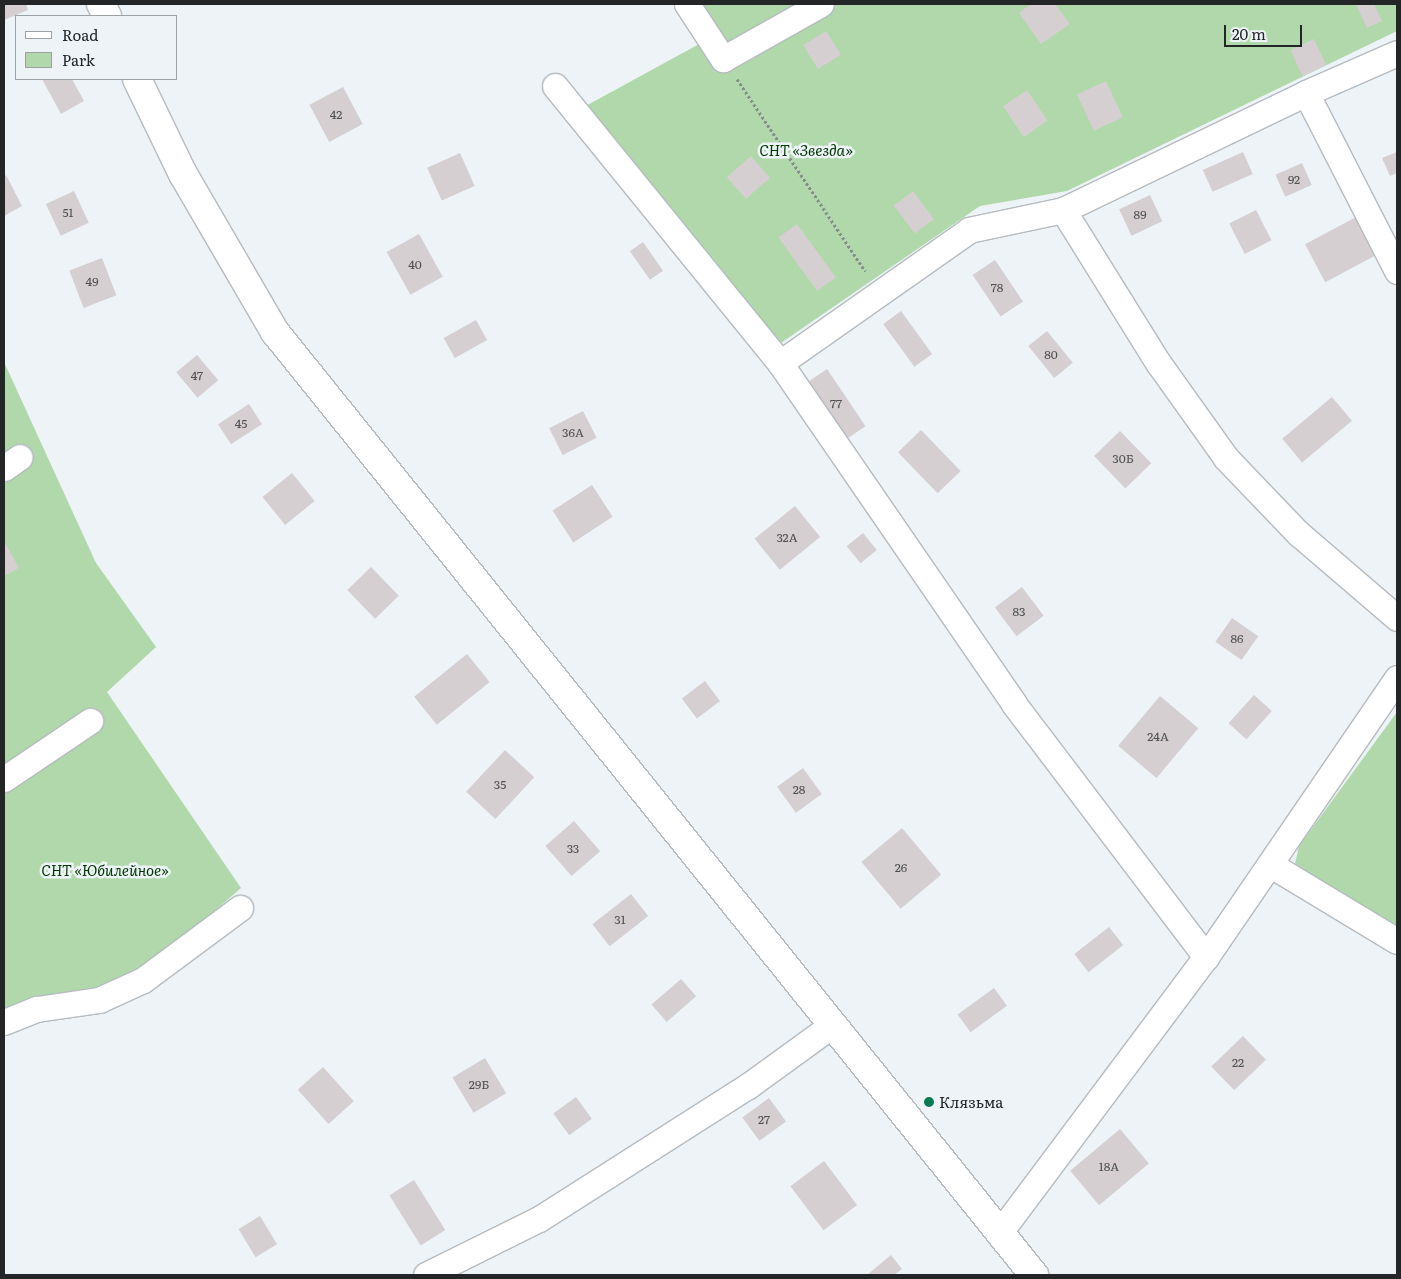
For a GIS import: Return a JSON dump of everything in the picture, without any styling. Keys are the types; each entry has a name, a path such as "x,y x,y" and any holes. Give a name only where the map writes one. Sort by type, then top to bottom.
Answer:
{"main road":[{"path":"137,80 183,174 275,332 1034,1275"}],"street":[{"path":"687,4 723,58 822,4"},
{"path":"780,363 969,230 1063,210 1306,93 1397,53"},
{"path":"555,86 780,363 1014,704 1206,957"},
{"path":"1306,93 1397,271"},
{"path":"1063,210 1159,364 1226,458 1299,534 1397,618"},
{"path":"1000,1232 1206,957 1272,865 1397,678"},
{"path":"4,779 90,721"},
{"path":"1272,865 1397,940"},
{"path":"4,1022 36,1009 99,1000 134,984 240,908"},
{"path":"426,1275 539,1219 748,1086 832,1025"}],"path":[{"path":"723,58 880,292"}],"green space":[{"name":"СНТ «Звезда»","path":"692,4 1397,4 1397,31 1067,191 980,206 778,345 582,108 712,37"},
{"name":"СНТ «Юбилейное»","path":"4,362 96,563 156,647 107,692 241,888 179,942 118,983 4,1011"},
{"path":"1397,712 1397,932 1315,881 1295,864 1299,846"}],"building":[{"path":"4,4 26,4 28,10 4,20"},
{"path":"1031,4 1055,4 1070,24 1041,44 1019,13"},
{"path":"1356,4 1374,4 1382,21 1367,28"},
{"path":"826,31 841,55 818,69 803,45"},
{"path":"1314,39 1326,65 1303,76 1290,50"},
{"path":"43,80 73,80 84,101 61,114"},
{"path":"1106,81 1123,117 1094,131 1077,95"},
{"path":"343,87 363,124 329,142 309,105"},
{"path":"1027,90 1048,121 1024,137 1003,106"},
{"path":"1243,152 1253,174 1213,192 1203,170"},
{"path":"1397,152 1397,173 1390,176 1382,158"},
{"path":"460,153 475,186 442,201 427,168"},
{"path":"751,156 770,178 746,199 727,177"},
{"path":"1302,163 1312,185 1285,197 1276,175"},
{"path":"6,175 22,206 4,216 4,177"},
{"path":"74,191 89,223 61,236 46,204"},
{"path":"913,191 934,219 915,233 894,205"},
{"path":"1150,195 1162,221 1131,236 1119,209"},
{"path":"1256,210 1271,240 1245,254 1229,224"},
{"path":"1358,216 1378,254 1325,282 1305,244"},
{"path":"797,224 836,277 817,291 778,238"},
{"path":"419,234 443,277 410,295 387,252"},
{"path":"643,242 663,271 650,280 630,251"},
{"path":"102,258 116,295 84,308 69,271"},
{"path":"995,260 1023,301 1001,317 973,275"},
{"path":"901,311 932,354 914,367 883,324"},
{"path":"476,320 487,340 455,358 444,338"},
{"path":"1047,331 1073,363 1054,378 1028,346"},
{"path":"197,355 218,380 198,398 176,372"},
{"path":"827,369 866,426 846,440 807,382"},
{"path":"1332,397 1352,421 1302,463 1282,439"},
{"path":"249,404 262,424 231,444 218,424"},
{"path":"583,411 597,438 563,455 549,428"},
{"path":"921,430 961,471 938,493 898,452"},
{"path":"1120,431 1151,463 1125,488 1094,456"},
{"path":"292,473 315,501 285,525 262,497"},
{"path":"592,485 613,517 573,542 553,511"},
{"path":"795,506 820,537 780,570 755,539"},
{"path":"863,533 877,550 861,563 847,546"},
{"path":"4,541 19,568 4,576"},
{"path":"371,567 399,596 375,619 347,590"},
{"path":"1022,587 1044,616 1017,636 995,607"},
{"path":"1232,618 1258,636 1242,660 1215,642"},
{"path":"467,654 490,682 437,725 414,697"},
{"path":"705,681 720,701 697,718 682,698"},
{"path":"1254,695 1272,711 1246,739 1229,723"},
{"path":"1160,696 1198,728 1157,778 1118,746"},
{"path":"505,750 534,777 495,819 466,792"},
{"path":"803,768 822,794 796,813 777,787"},
{"path":"574,821 600,851 572,876 545,846"},
{"path":"902,828 941,875 901,909 861,862"},
{"path":"631,894 648,916 610,946 592,924"},
{"path":"1109,927 1123,945 1088,972 1074,954"},
{"path":"681,979 696,996 667,1022 652,1005"},
{"path":"994,988 1007,1006 971,1032 958,1014"},
{"path":"1243,1036 1266,1060 1234,1090 1211,1067"},
{"path":"485,1058 506,1093 474,1113 452,1078"},
{"path":"323,1067 354,1101 329,1124 298,1090"},
{"path":"576,1097 592,1119 569,1135 553,1113"},
{"path":"769,1098 786,1121 759,1141 742,1117"},
{"path":"1120,1129 1149,1163 1099,1205 1070,1171"},
{"path":"824,1161 857,1205 824,1230 790,1186"},
{"path":"414,1180 445,1230 421,1245 389,1195"},
{"path":"260,1216 277,1244 256,1257 239,1229"},
{"path":"891,1255 902,1269 894,1275 867,1275"}],"place":[{"name":"Клязьма","path":"929,1102"}]}
